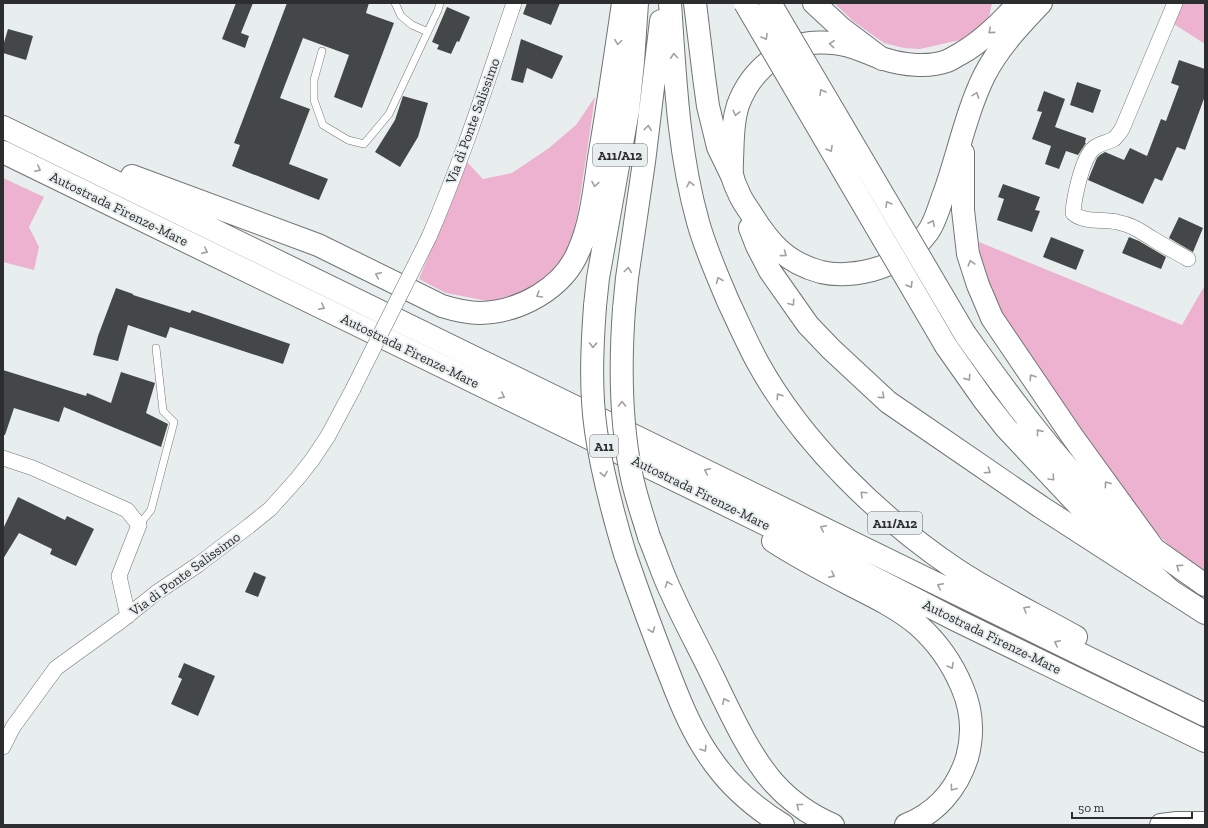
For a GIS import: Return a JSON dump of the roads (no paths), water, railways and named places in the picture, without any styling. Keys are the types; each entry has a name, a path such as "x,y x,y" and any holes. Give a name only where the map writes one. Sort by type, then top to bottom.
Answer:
{"main road":[{"path":"3,127 318,245 442,306 462,312 496,312 526,302 543,293 568,270 579,251 587,228 610,98 623,3"},
{"name":"A11/A12","path":"637,3 628,110 600,264 595,306 592,348 596,432 609,500 625,554 659,650 687,718 700,742 714,763 739,792 761,810 783,825"},
{"path":"663,3 644,162 627,278 624,309 621,383 623,419 631,474 639,505 671,593 730,712 757,760 773,782 801,808 815,817 833,825"},
{"name":"A11/A12","path":"670,3 676,87 683,151 698,222 720,282 740,328 758,363 797,422 857,488 889,518 946,562 995,592 1111,655 1205,712"},
{"path":"695,3 708,106 718,147 735,185 757,246 770,271 808,325 830,349 888,402 1041,507 1205,613"},
{"path":"745,3 946,346 984,400 1006,428 1085,512 1172,592"},
{"path":"770,3 965,334 1004,388 1060,458 1102,504 1125,526 1154,549 1205,585"},
{"path":"814,3 842,28 882,59"},
{"path":"1012,7 1003,21 971,48 948,61 932,64 900,63 882,59 847,46 830,43 814,43 788,48 762,67 744,89 737,108 733,137 735,185 767,238 783,254 805,267 826,273 852,274 880,268 902,258 918,243 928,231 936,215 978,90 990,64 1014,32 1041,3"},
{"name":"Autostrada Firenze-Mare","path":"3,127 1205,715"},
{"path":"963,132 963,210 968,254 973,272 992,318 1072,436 1154,549"},
{"name":"Autostrada Firenze-Mare","path":"3,152 704,495 832,556 956,620 1205,741"},
{"path":"704,495 796,556 875,597 905,616 928,635 945,655 959,679 966,698 972,727 971,741 963,771 956,784 939,804 922,817 906,825"},
{"path":"1161,825 1177,823 1205,824"}],"street":[{"name":"Via di Ponte Salissimo","path":"3,747 12,727 56,668 128,616 156,593 199,564 270,509 297,480 312,460 328,436 353,389 442,206 474,120 514,3"},
{"path":"1175,3 1122,129 1113,139 1094,148 1088,156 1083,168 1072,213 1082,218 1118,222 1135,227 1188,259"},
{"path":"3,458 33,468 127,510 139,525 119,576 128,616"}],"lane":[{"path":"396,3 401,16 412,25 428,32"},
{"path":"322,51 314,80 314,100 323,125 348,140 364,144 389,114 428,32 440,3"},
{"path":"139,525 151,510 174,422 163,411 156,348"}]}
